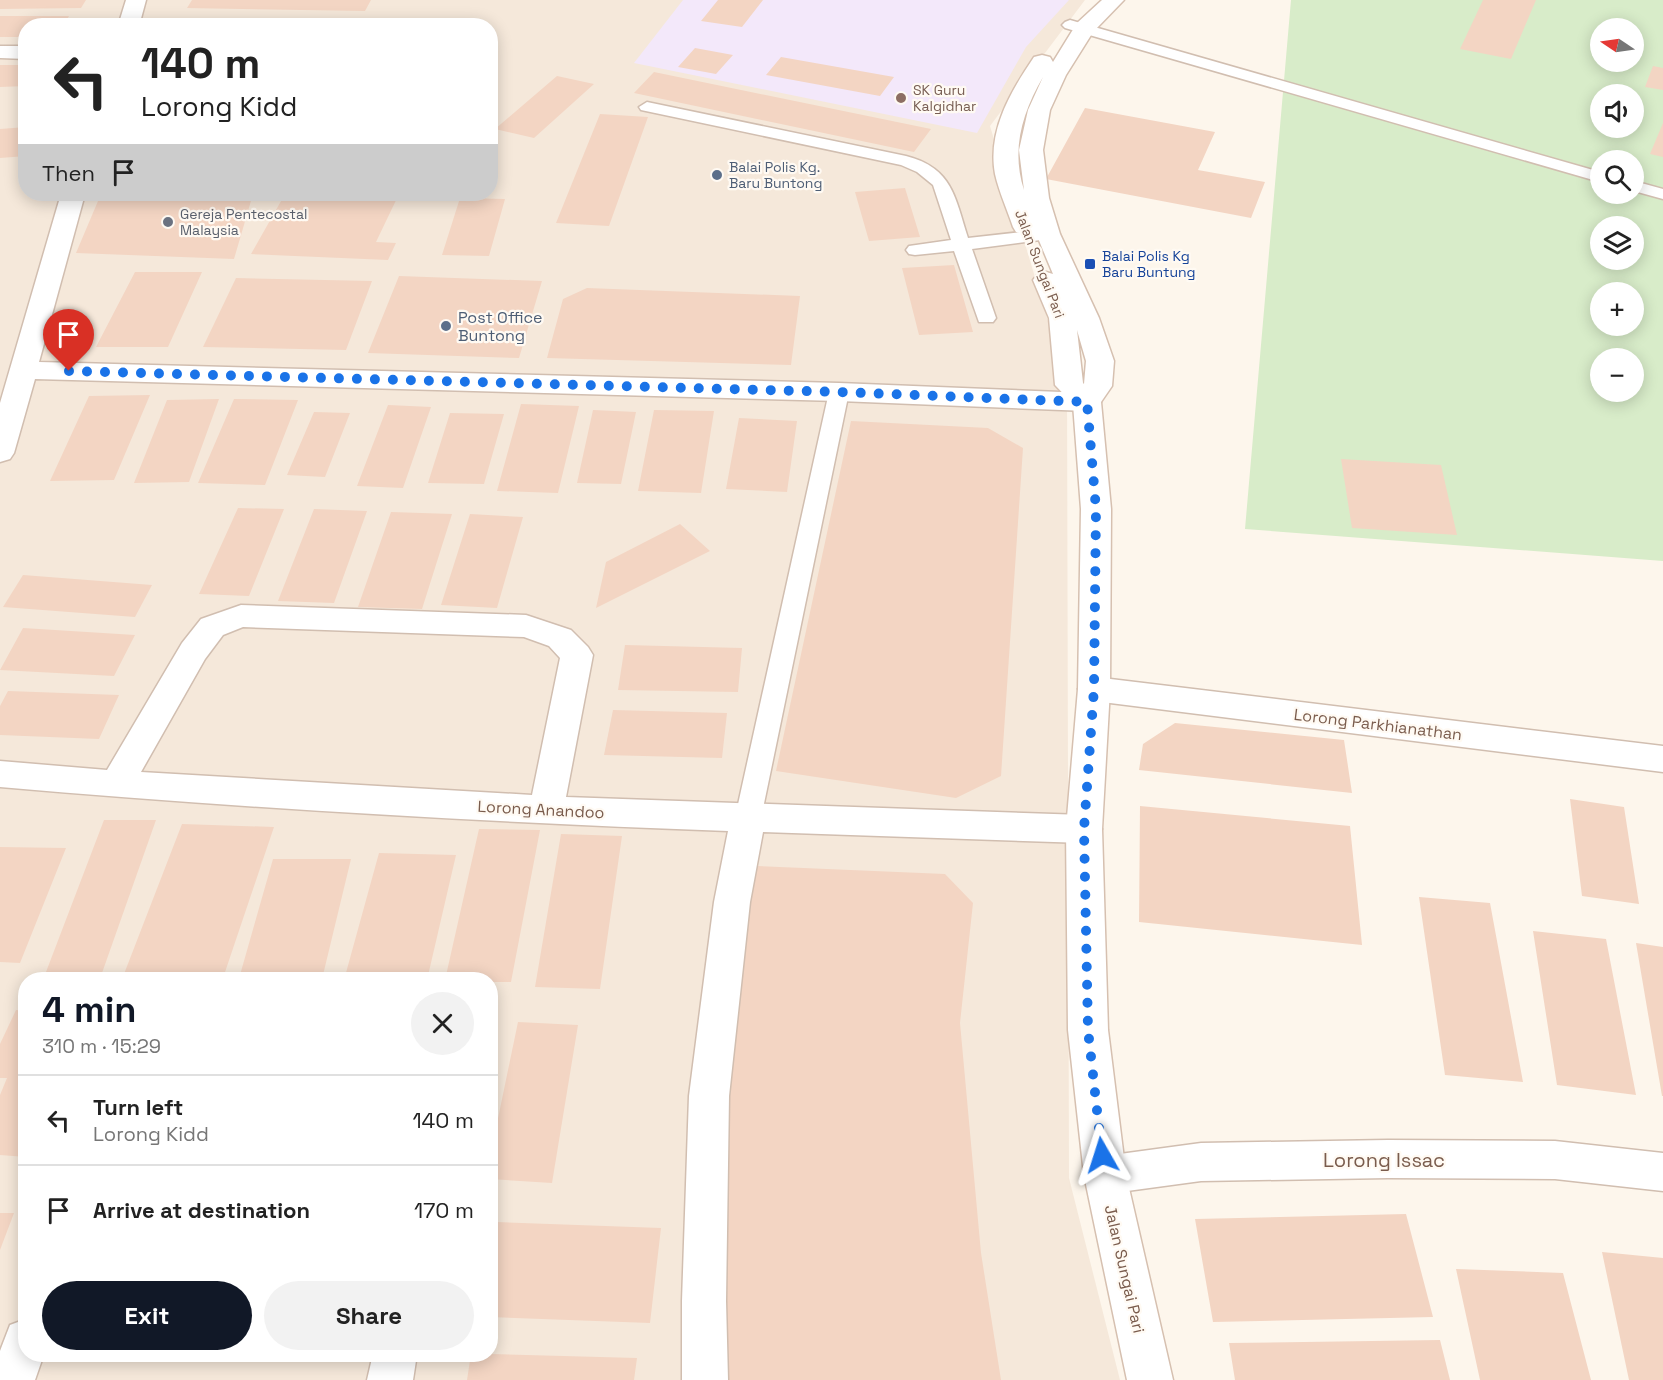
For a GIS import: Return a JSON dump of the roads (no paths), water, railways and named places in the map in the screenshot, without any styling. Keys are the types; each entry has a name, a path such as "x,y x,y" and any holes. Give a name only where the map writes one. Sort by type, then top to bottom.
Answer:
{"street":[{"path":"130,18 136,0"},
{"name":"Jalan Sungai Pari","path":"1091,0 1043,101 1031,150 1037,235 1086,318 1100,361 1098,386 1087,402 1096,509 1094,689 1084,829 1088,1030 1105,1175 1150,1380"},
{"name":"Jalan Sungai Pari","path":"1078,26 1114,0"},
{"path":"0,52 18,53"},
{"path":"0,453 71,201"},
{"path":"22,370 839,392 1087,402"},
{"path":"116,785 193,651 212,627 241,616 526,626 560,638 577,655 546,810"},
{"name":"Lorong Parkhianathan","path":"1094,689 1663,759"},
{"name":"Lorong Anandoo","path":"0,774 116,785 546,810 1084,829"},
{"path":"705,1380 704,1301 709,1096 732,902 748,818"},
{"name":"Lorong Issac","path":"1105,1175 1201,1162 1388,1159 1555,1160 1663,1172"},
{"path":"12,1380 18,1362"},
{"path":"390,1380 393,1362"}],"lane":[{"path":"1078,26 1590,174"},
{"path":"647,107 924,168 941,183 986,318"},
{"path":"1644,189 1663,195"},
{"path":"915,250 1037,235"},
{"path":"748,818 839,392"}],"place":[{"name":"SK Guru Kalgidhar","path":"901,98"},
{"name":"Balai Polis Kg. Baru Buntong","path":"717,175"},
{"name":"Gereja Pentecostal Malaysia","path":"168,222"},
{"name":"Balai Polis Kg Baru Buntung","path":"1090,264"},
{"name":"Post Office Buntong","path":"446,326"}]}
